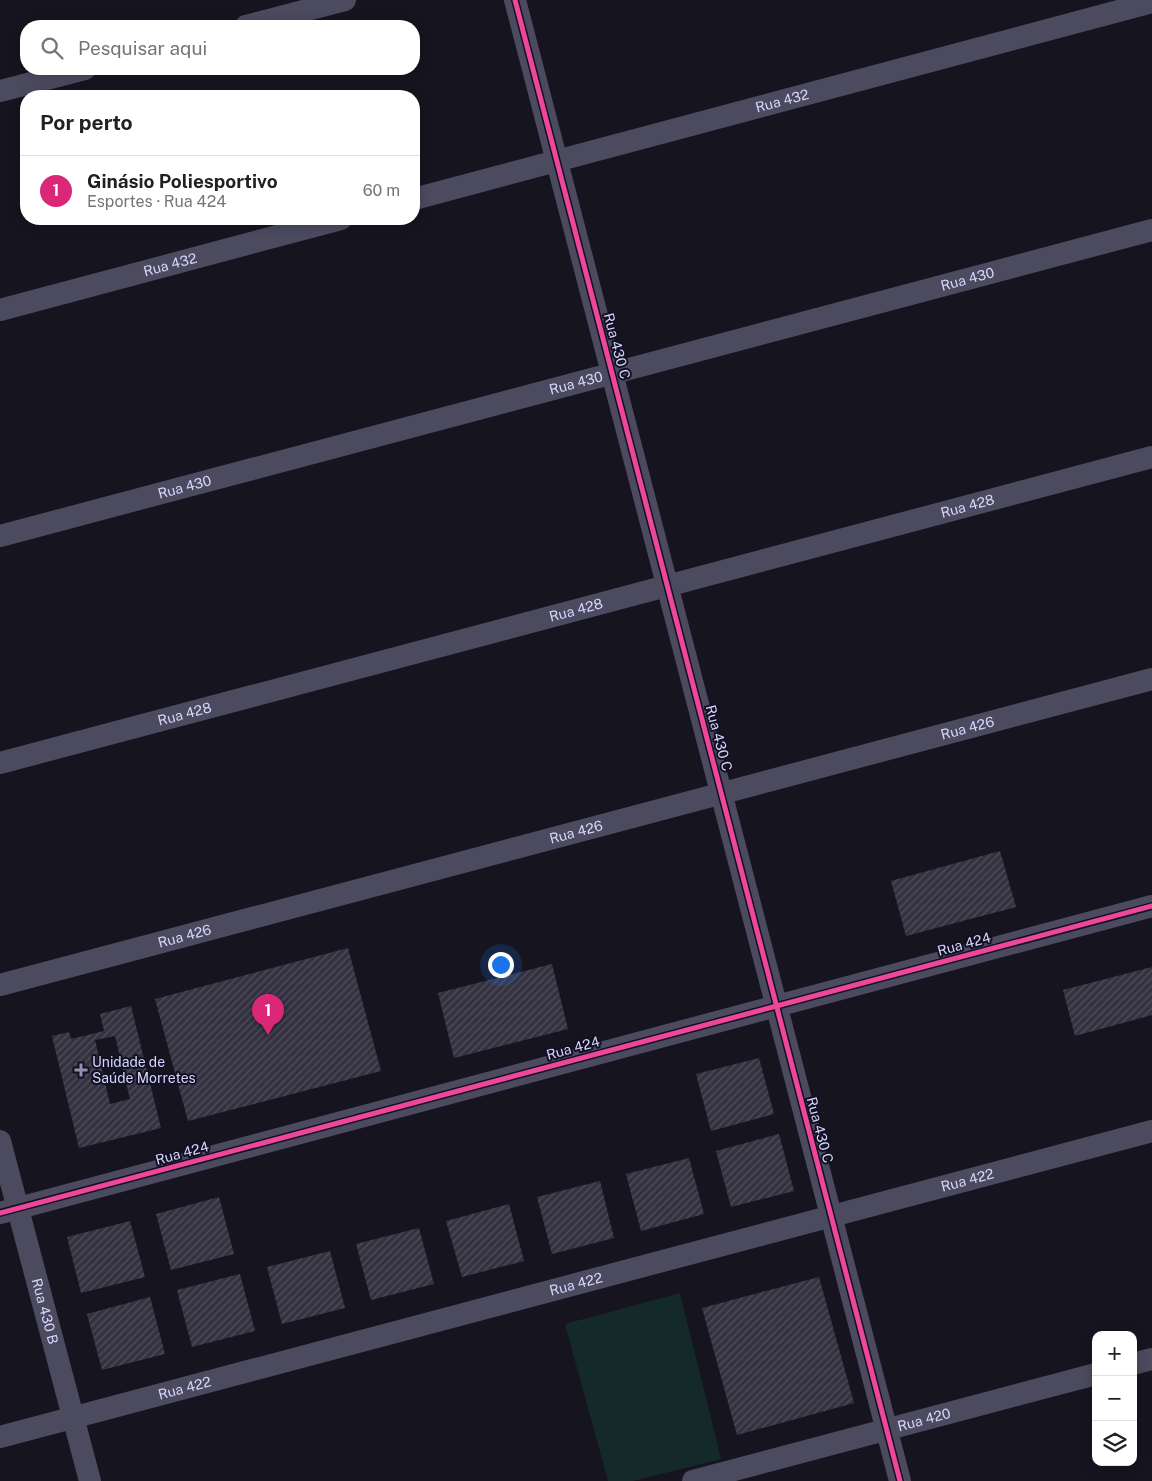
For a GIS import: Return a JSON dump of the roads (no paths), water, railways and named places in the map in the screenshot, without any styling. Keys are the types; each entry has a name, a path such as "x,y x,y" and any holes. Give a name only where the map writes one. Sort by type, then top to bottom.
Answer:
{"street":[{"path":"269,20 345,0"},
{"name":"Rua 430 C","path":"515,0 900,1481"},
{"name":"Rua 432","path":"420,197 1152,2"},
{"path":"0,91 62,75"},
{"name":"Rua 432","path":"0,310 319,225"},
{"name":"Rua 430","path":"0,536 1152,230"},
{"name":"Rua 428","path":"0,763 1152,457"},
{"name":"Rua 426","path":"0,985 1152,678"},
{"name":"Rua 424","path":"9,1210 1152,906"},
{"name":"Rua 422","path":"0,1437 1152,1131"},
{"name":"Rua 430 B","path":"0,1141 9,1210 73,1418 90,1481"},
{"path":"1137,1363 1152,1359"},
{"name":"Rua 420","path":"693,1481 1092,1375"}],"place":[{"name":"Ginásio Poliesportivo","path":"268,1035"},
{"name":"Unidade de Saúde Morretes","path":"81,1070"}]}
